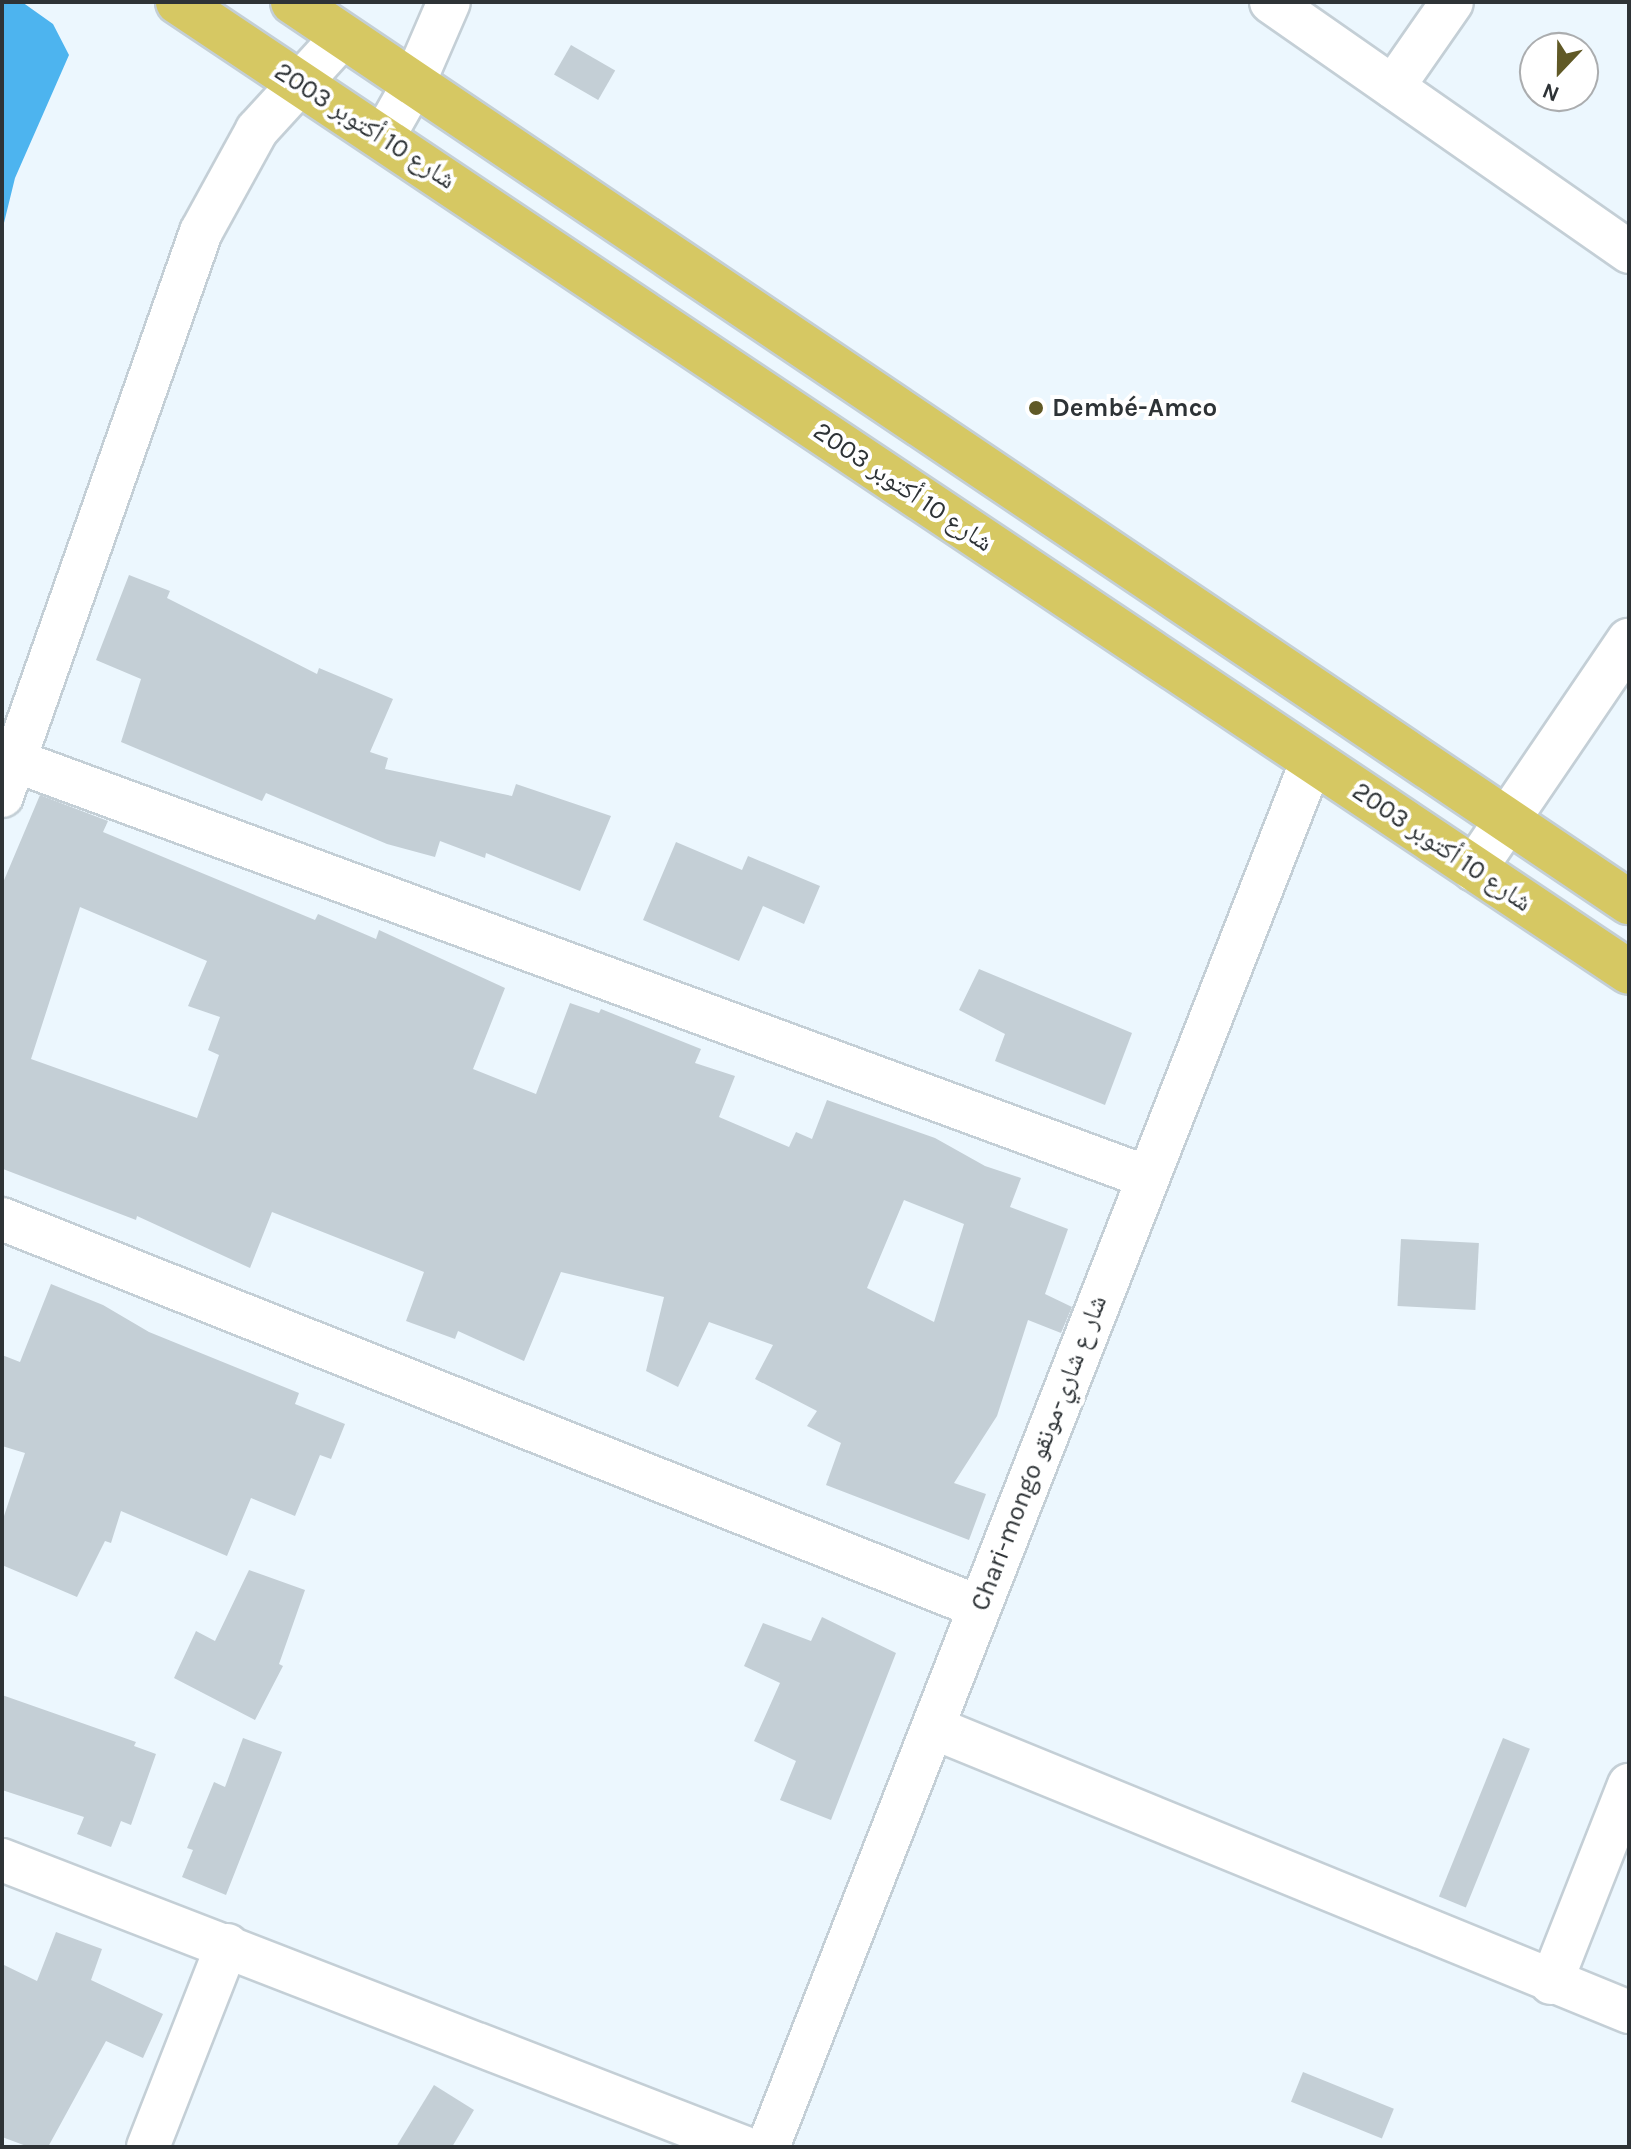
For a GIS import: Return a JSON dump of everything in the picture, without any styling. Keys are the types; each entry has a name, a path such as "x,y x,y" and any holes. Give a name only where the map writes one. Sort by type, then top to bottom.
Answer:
{"highway":[{"name":"شارع 10 أكتوبر 2003","path":"178,2 384,136 1629,972"},
{"path":"293,2 1629,902"}],"street":[{"path":"384,136 413,85 449,2"},
{"path":"1271,2 1629,252"},
{"path":"1393,87 1452,2"},
{"path":"343,36 257,130 201,232 6,771 1147,1177"},
{"path":"1474,869 1629,641"},
{"name":"Chari-mongo شار ع شاري-مونقو","path":"768,2147 1312,760"},
{"path":"2,1219 979,1607"},
{"path":"934,1728 1551,1983 1629,2012"},
{"path":"1551,1983 1629,1785"},
{"path":"2,1860 743,2147"},
{"path":"148,2147 227,1945"}],"water":[{"path":"2,2 22,2 53,24 69,55 15,178 2,231"}],"building":[{"path":"571,45 615,70 598,100 554,74"},
{"path":"129,575 170,591 167,598 317,674 319,668 393,699 370,752 388,758 385,769 512,796 516,784 611,816 580,891 486,853 485,858 440,841 435,857 387,844 266,793 262,801 121,742 141,679 96,660"},
{"path":"40,795 108,821 103,832 315,920 318,914 376,939 379,930 505,988 473,1069 536,1094 570,1003 599,1013 601,1009 701,1049 695,1063 735,1076 719,1117 789,1147 796,1132 812,1139 827,1100 935,1138 985,1166 1021,1178 1010,1207 1068,1229 1045,1294 1072,1307 1061,1333 1028,1320 997,1416 954,1483 986,1494 969,1540 826,1485 841,1443 807,1426 817,1411 755,1379 773,1345 709,1322 678,1387 646,1371 664,1297 561,1272 524,1361 458,1331 455,1339 406,1321 424,1272 272,1212 250,1268 137,1216 136,1220 3,1169 2,885","holes":["80,907 207,961 188,1006 220,1017 208,1050 219,1055 197,1118 31,1059","904,1200 964,1224 934,1322 867,1288"]},
{"path":"676,842 742,870 748,856 820,886 804,924 763,906 739,961 643,920"},
{"path":"979,969 1132,1033 1105,1105 995,1061 1005,1034 959,1010"},
{"path":"1401,1239 1479,1243 1475,1310 1397,1306"},
{"path":"51,1284 103,1305 149,1332 299,1393 295,1404 345,1424 331,1459 320,1455 295,1516 251,1498 227,1556 121,1511 111,1543 105,1541 77,1597 2,1565 2,1522 25,1453 2,1446 2,1355 20,1362"},
{"path":"249,1570 305,1590 279,1664 283,1666 255,1720 174,1678 196,1631 215,1641"},
{"path":"822,1617 896,1653 831,1820 780,1800 796,1761 754,1741 780,1683 744,1666 763,1623 811,1641"},
{"path":"2,1695 136,1742 134,1746 156,1754 131,1825 121,1821 111,1847 77,1834 84,1817 2,1790"},
{"path":"243,1738 282,1752 226,1895 182,1877 193,1850 187,1848 214,1782 225,1787"},
{"path":"1503,1738 1530,1749 1466,1907 1439,1897"},
{"path":"56,1932 102,1949 91,1980 163,2014 143,2058 106,2041 48,2147 29,2147 2,2137 2,1964 37,1981"},
{"path":"1303,2072 1394,2109 1382,2138 1291,2102"},
{"path":"434,2085 474,2110 452,2147 396,2147"}],"place":[{"name":"Dembé-Amco","path":"1036,408"}]}
